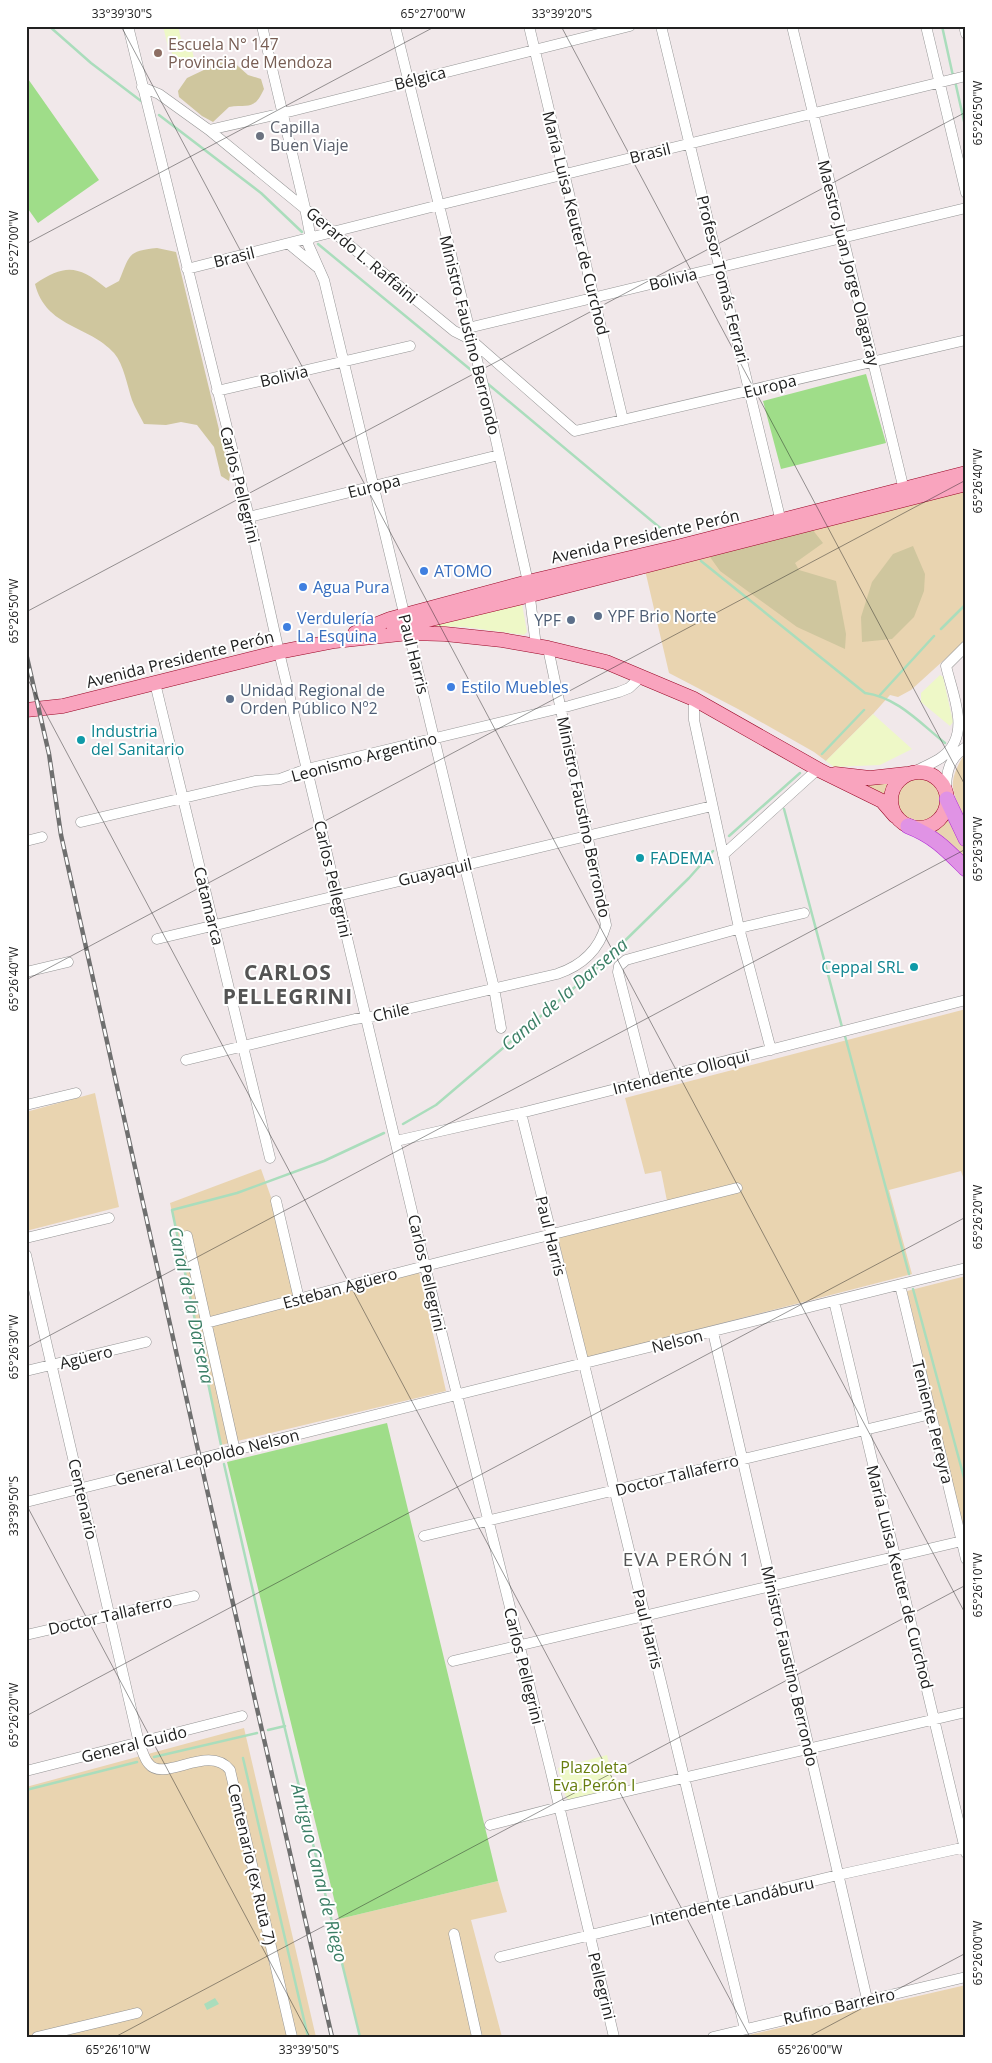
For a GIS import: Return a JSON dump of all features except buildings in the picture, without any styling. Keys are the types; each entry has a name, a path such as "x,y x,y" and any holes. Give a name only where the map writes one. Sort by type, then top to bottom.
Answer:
{"highway":[{"path":"946,795 966,839"},
{"path":"908,826 926,833 936,840 966,869"}],"main road":[{"name":"Avenida Presidente Perón","path":"905,495 966,473"},
{"name":"Avenida Presidente Perón","path":"26,710 63,706 279,652 372,636 529,589 905,495 966,484"},
{"name":"Avenida Presidente Perón","path":"335,641 383,621 407,624"},
{"path":"407,624 445,634 502,640 542,647 606,662 694,699 819,770 882,801 908,826 924,828 938,821 943,814 946,795 942,784 930,774 910,773 870,778 851,777 819,770"},
{"name":"Avenida Presidente Perón","path":"26,721 63,706"},
{"path":"896,816 892,808 891,792 900,779 910,773"}],"street":[{"name":"Carlos Pellegrini","path":"128,26 249,517 279,652 425,1266 590,1935"},
{"path":"262,26 305,208"},
{"name":"Ministro Faustino Berrondo","path":"395,26 499,455 542,647 562,708 606,925 600,943 591,953"},
{"name":"María Luisa Keuter de Curchod","path":"529,26 624,420"},
{"name":"Bélgica","path":"209,130 630,26"},
{"name":"Profesor Tomás Ferrari","path":"661,26 782,526"},
{"name":"Maestro Juan Jorge Olagaray","path":"792,26 905,495"},
{"path":"926,26 966,193"},
{"path":"964,26 966,34"},
{"name":"Brasil","path":"187,269 438,205 966,76"},
{"name":"Gerardo L. Raffaini","path":"142,87 159,94 209,130 454,331 470,339 575,431"},
{"name":"Paul Harris","path":"305,208 308,244 322,275 344,362 494,988 501,1028"},
{"name":"Bolivia","path":"468,328 966,208"},
{"path":"285,245 322,275"},
{"name":"Europa","path":"575,431 966,340"},
{"name":"Bolivia","path":"217,391 410,346"},
{"name":"Europa","path":"249,517 499,455"},
{"path":"910,773 942,757 962,740 946,666 966,646"},
{"name":"Leonismo Argentino","path":"81,822 255,781 280,779 307,769 562,708 629,688 642,676"},
{"name":"Catamarca","path":"155,684 270,1158"},
{"path":"694,699 694,720 712,806 739,928 771,1050"},
{"path":"946,795 946,777 952,759 966,747"},
{"path":"723,855 819,770"},
{"name":"Guayaquil","path":"157,939 712,806"},
{"path":"26,841 42,837"},
{"path":"646,1081 618,972 619,966 626,960 739,928 804,913"},
{"name":"Chile","path":"186,1060 570,970 580,964 591,953"},
{"path":"26,972 68,962"},
{"name":"Intendente Olloqui","path":"396,1141 521,1113 966,1000"},
{"path":"26,1105 76,1093"},
{"name":"Paul Harris","path":"521,1113 615,1490 745,2029"},
{"name":"Esteban Agüero","path":"206,1324 425,1266 737,1188"},
{"path":"276,1200 299,1299"},
{"path":"26,1238 109,1218"},
{"path":"187,1236 235,1451"},
{"name":"Centenario","path":"26,1255 140,1742"},
{"name":"Nelson","path":"388,1412 966,1268"},
{"name":"Teniente Pereyra","path":"900,1285 966,1559"},
{"name":"María Luisa Keuter de Curchod","path":"834,1301 965,1849"},
{"name":"Ministro Faustino Berrondo","path":"713,1332 867,1999"},
{"name":"Agüero","path":"26,1371 146,1342"},
{"name":"General Leopoldo Nelson","path":"26,1502 388,1412"},
{"name":"Doctor Tallaferro","path":"424,1536 931,1414"},
{"path":"453,1662 962,1541"},
{"name":"Doctor Tallaferro","path":"26,1635 194,1596"},
{"path":"490,1825 559,1807 966,1712"},
{"name":"General Guido","path":"26,1771 242,1716"},
{"name":"Centenario (ex Ruta 7)","path":"140,1742 149,1764 156,1768 170,1768 211,1759 230,1770 292,2037"},
{"name":"Intendente Landáburu","path":"500,1957 838,1875 965,1849"},
{"path":"454,1934 477,2037"},
{"name":"Pellegrini","path":"590,1935 614,2037"},
{"name":"Rufino Barreiro","path":"713,2037 966,1976"},
{"path":"37,2037 75,2032 137,2013"}],"shaded area":[{"path":"229,58 248,75 261,79 264,89 254,104 229,107 213,122 202,116 179,97 178,91 187,78"},
{"path":"157,248 176,252 230,475 229,481 221,476 214,447 197,425 181,422 166,425 144,424 132,400 125,375 114,353 93,337 58,318 48,309 35,284 55,273 71,270 87,275 106,288 119,281 125,265 131,256 140,251"},
{"path":"966,490 966,640 911,690 898,697 890,695 826,761 814,752 738,709 669,673 645,570"},
{"path":"812,529 823,543 795,563 799,570 836,581 846,634 845,649 797,627 720,571 710,557 722,551"},
{"path":"913,546 925,574 924,591 914,617 892,639 862,642 861,617 872,582 893,554"},
{"path":"966,751 966,821 954,793 953,779"},
{"path":"914,776 924,776 938,786 942,799 938,812 932,818 924,822 914,822 900,812 896,804 896,794 906,780"},
{"path":"844,780 890,781 884,800"},
{"path":"950,816 966,846 966,862 934,831 942,826"},
{"path":"966,1009 966,1186 961,1171 889,1190 912,1274 587,1358 557,1234 668,1206 661,1171 645,1174 625,1098"},
{"path":"95,1093 119,1207 26,1231 26,1112"},
{"path":"261,1169 272,1200 296,1305 419,1272 446,1391 221,1445 170,1203"},
{"path":"966,1276 966,1542 907,1291"},
{"path":"244,1728 316,2037 26,2037 26,1787"},
{"path":"498,1881 507,1912 471,1920 502,2037 360,2037 333,1924 339,1919"},
{"path":"966,1985 966,2037 740,2037"},
{"path":"215,1998 219,2004 207,2010 204,2004"}],"green space":[{"path":"163,26 178,26 182,43 186,42 187,47 191,46 194,58 175,63 170,47 168,47"},
{"path":"26,76 99,180 38,223 26,206"},
{"path":"866,374 886,443 781,469 763,401"},
{"path":"522,604 527,632 524,635 465,627 432,626"},
{"path":"940,675 943,677 953,722 950,726 921,702 921,693"},
{"path":"873,714 912,749 880,765 834,767 826,761"},
{"path":"387,1423 498,1881 339,1919 227,1462"},
{"name":"Plazoleta Eva Perón I","path":"607,1755 614,1785 610,1790 569,1800 566,1797 558,1768"}],"waterway":[{"path":"49,26 91,63 141,101"},
{"name":"Canal de la Darsena","path":"942,26 953,76"},
{"name":"Canal de la Darsena","path":"955,81 966,130"},
{"path":"159,115 261,193 302,232"},
{"path":"318,244 471,370"},
{"path":"488,384 671,537"},
{"path":"701,561 865,693 877,695 898,705 945,743"},
{"name":"Canal de la Darsena","path":"941,629 966,604"},
{"name":"Canal de la Darsena","path":"880,695 934,636"},
{"name":"Canal de la Darsena","path":"822,754 864,710"},
{"name":"Canal de la Darsena","path":"729,836 800,773"},
{"path":"784,809 842,1027"},
{"name":"Canal de la Darsena","path":"403,1124 436,1105 595,970 689,878 713,851"},
{"path":"845,1036 909,1274"},
{"name":"Canal de la Darsena","path":"221,1445 172,1210 237,1193 324,1161 384,1133"},
{"path":"913,1289 966,1485"},
{"name":"Antiguo Canal de Riego","path":"224,1464 276,1692 360,2037"},
{"name":"Antiguo Canal de Riego","path":"268,1730 285,1726"},
{"name":"Antiguo Canal de Riego","path":"154,1757 257,1733"},
{"path":"243,1758 308,2037"},
{"name":"Antiguo Canal de Riego","path":"26,1790 137,1762"}],"railway":[{"path":"26,653 49,754 61,835 200,1459 332,2037"}],"place":[{"name":"Escuela N° 147 Provincia de Mendoza","path":"158,53"},
{"name":"Capilla Buen Viaje","path":"260,136"},
{"name":"ATOMO","path":"424,571"},
{"name":"Agua Pura","path":"303,587"},
{"name":"YPF Brio Norte","path":"598,616"},
{"name":"YPF","path":"571,620"},
{"name":"Verdulería La Esquina","path":"287,627"},
{"name":"Estilo Muebles","path":"451,687"},
{"name":"Unidad Regional de Orden Público Nº2","path":"230,699"},
{"name":"Industria del Sanitario","path":"81,740"},
{"name":"FADEMA","path":"640,858"},
{"name":"Ceppal SRL","path":"914,967"}],"district":[{"name":"CARLOS PELLEGRINI","path":"288,984"},
{"name":"EVA PERÓN 1","path":"687,1559"}]}
